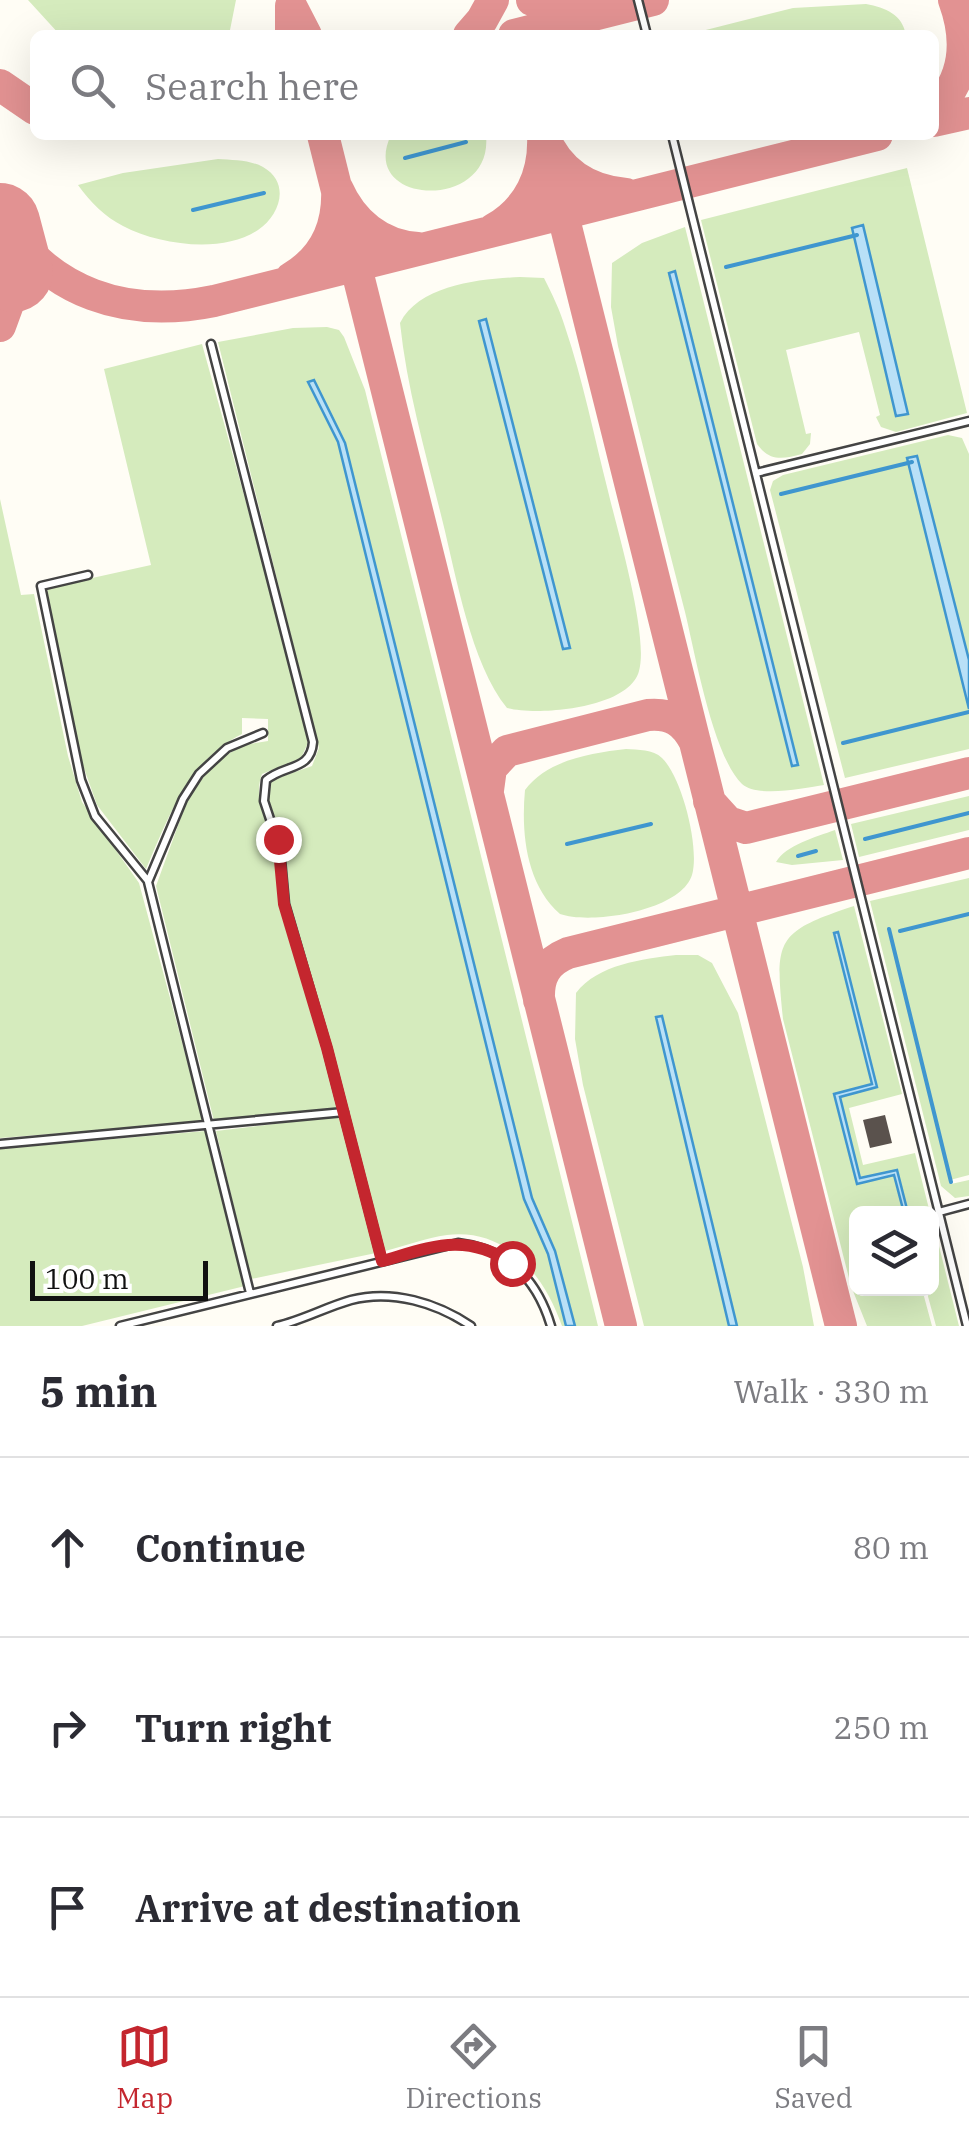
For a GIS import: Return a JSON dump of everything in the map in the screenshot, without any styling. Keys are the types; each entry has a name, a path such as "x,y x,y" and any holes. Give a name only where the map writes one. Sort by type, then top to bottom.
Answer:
{"lane":[{"path":"638,0 646,30"},
{"path":"673,140 967,1326"},
{"path":"211,344 313,742 306,762 266,780 264,794 280,849 284,904 382,1261"},
{"path":"756,474 969,422"},
{"path":"88,576 41,586 81,780 95,816 148,882 250,1293"},
{"path":"148,882 183,798 199,774 227,748 263,734"},
{"path":"0,1144 344,1112"},
{"path":"940,1212 969,1204"},
{"path":"120,1326 449,1243 491,1251 512,1263 529,1279 551,1326"},
{"path":"277,1326 351,1300 383,1297 428,1304 470,1326"}],"green space":[{"path":"28,0 236,0 230,30 55,30"},
{"path":"866,4 892,13 904,30 706,30 793,8"},
{"path":"390,140 485,140 483,160 470,177 450,188 408,187 393,176 386,159"},
{"path":"218,159 263,167 272,174 280,190 277,208 266,224 227,242 191,244 138,233 104,214 78,185 123,173"},
{"path":"907,168 967,413 896,432 881,427 859,332 786,350 806,434 811,433 810,444 802,454 772,456 757,444 701,220"},
{"path":"685,227 824,785 782,791 749,788 732,770 714,728 611,307 612,263 642,243","holes":["675,272 793,766 669,274"]},
{"path":"544,278 561,314 583,388 640,633 639,671 632,684 601,702 559,710 507,708 494,690 474,644 418,422 400,323 409,310 437,292 471,282","holes":["486,319 570,647 563,648 479,321"]},
{"path":"293,328 339,330 344,337 365,390 598,1326 575,1326 559,1264 532,1198 345,443 314,381 308,382 338,443 524,1199 548,1254 566,1326 562,1326 534,1273 505,1247 488,1239 447,1235 385,1251 285,885 283,845 268,799 271,782 312,766 319,748 218,342"},
{"path":"202,344 308,743 301,758 262,774 259,795 275,848 282,913 338,1107 335,1110 214,1121 156,886 188,798 220,759 243,745 268,741 268,719 242,718 242,734 207,759 172,810 146,869 97,805 73,737 47,588 151,565 104,369"},
{"path":"948,435 962,438 969,454 969,660 917,457 907,459 969,709 969,749 845,778 770,490 773,481 783,475"},
{"path":"0,499 21,595 34,594 68,756 82,802 139,883 203,1120 200,1122 0,1138"},
{"path":"626,749 658,755 676,780 694,848 692,875 671,898 634,912 592,918 560,914 540,888 528,857 525,790 557,765"},
{"path":"969,796 969,830 859,857 851,824"},
{"path":"835,830 843,860 792,865 776,862 794,846"},
{"path":"969,878 969,1175 950,1180 951,1184 969,1180 969,1196 955,1198 941,1186 870,901"},
{"path":"854,906 902,1094 849,1108 863,1165 915,1153 928,1206 906,1206 897,1170 860,1179 840,1097 877,1087 834,934 872,1085 835,1094 858,1184 894,1175 902,1206 849,1206 849,1278 783,1019 780,972 781,955 795,932"},
{"path":"676,955 698,955 712,963 738,1013 803,1267 814,1326 737,1326 662,1016 656,1018 729,1326 644,1326 583,1085 575,1039 576,993 609,969"},
{"path":"340,1116 376,1253 251,1279 216,1131"},
{"path":"205,1131 245,1286 82,1326 0,1326 0,1149"},
{"path":"939,1246 959,1326 936,1326 928,1296 939,1296"},
{"path":"855,1296 924,1296 932,1326 867,1326"}],"water":[{"path":"863,225 908,414 896,416 852,228"},
{"path":"675,271 798,765 792,766 669,273"},
{"path":"486,319 570,648 563,649 479,321"},
{"path":"314,380 345,443 532,1198 555,1251 575,1326 566,1326 548,1254 524,1199 338,442 308,382"},
{"path":"917,456 969,660 969,709 907,458"},
{"path":"838,932 877,1087 840,1097 860,1178 897,1170 906,1206 902,1206 894,1175 857,1184 834,1094 872,1084 834,933"},
{"path":"662,1016 737,1326 729,1326 656,1017"}],"building":[{"path":"885,1115 892,1143 870,1148 863,1120"}],"waterway":[{"path":"405,158 466,142"},
{"path":"193,210 264,193"},
{"path":"726,267 857,235"},
{"path":"781,494 912,462"},
{"path":"843,743 969,712"},
{"path":"865,839 969,813"},
{"path":"567,844 651,824"},
{"path":"798,856 816,851"},
{"path":"900,931 969,914"},
{"path":"889,929 951,1182"}],"taxiway":[{"path":"473,30 493,0"},
{"path":"532,0 561,12 584,15"},
{"path":"534,30 653,0"},
{"path":"939,106 953,86 962,59 962,30 954,0"},
{"path":"291,30 291,6 303,30"},
{"path":"0,85 30,106"},
{"path":"939,120 969,113"},
{"path":"324,140 621,1326"},
{"path":"494,229 517,212 532,190 541,164 543,140"},
{"path":"544,140 841,1326"},
{"path":"545,140 557,159 576,177 599,189 626,194"},
{"path":"0,217 42,265 66,282 121,303 182,306 857,140"},
{"path":"291,278 313,261 328,240 337,188 369,230 391,243 418,248"},
{"path":"0,326 11,296 13,272"},
{"path":"488,790 491,768 507,751 648,715 676,720 695,742"},
{"path":"709,801 728,822 746,828 969,773"},
{"path":"539,1000 545,971 568,953 969,853"}],"runway":[{"path":"0,223 13,272"}],"route":[{"path":"278,839 284,904 327,1048 382,1261 458,1243 491,1251 512,1263"}]}
